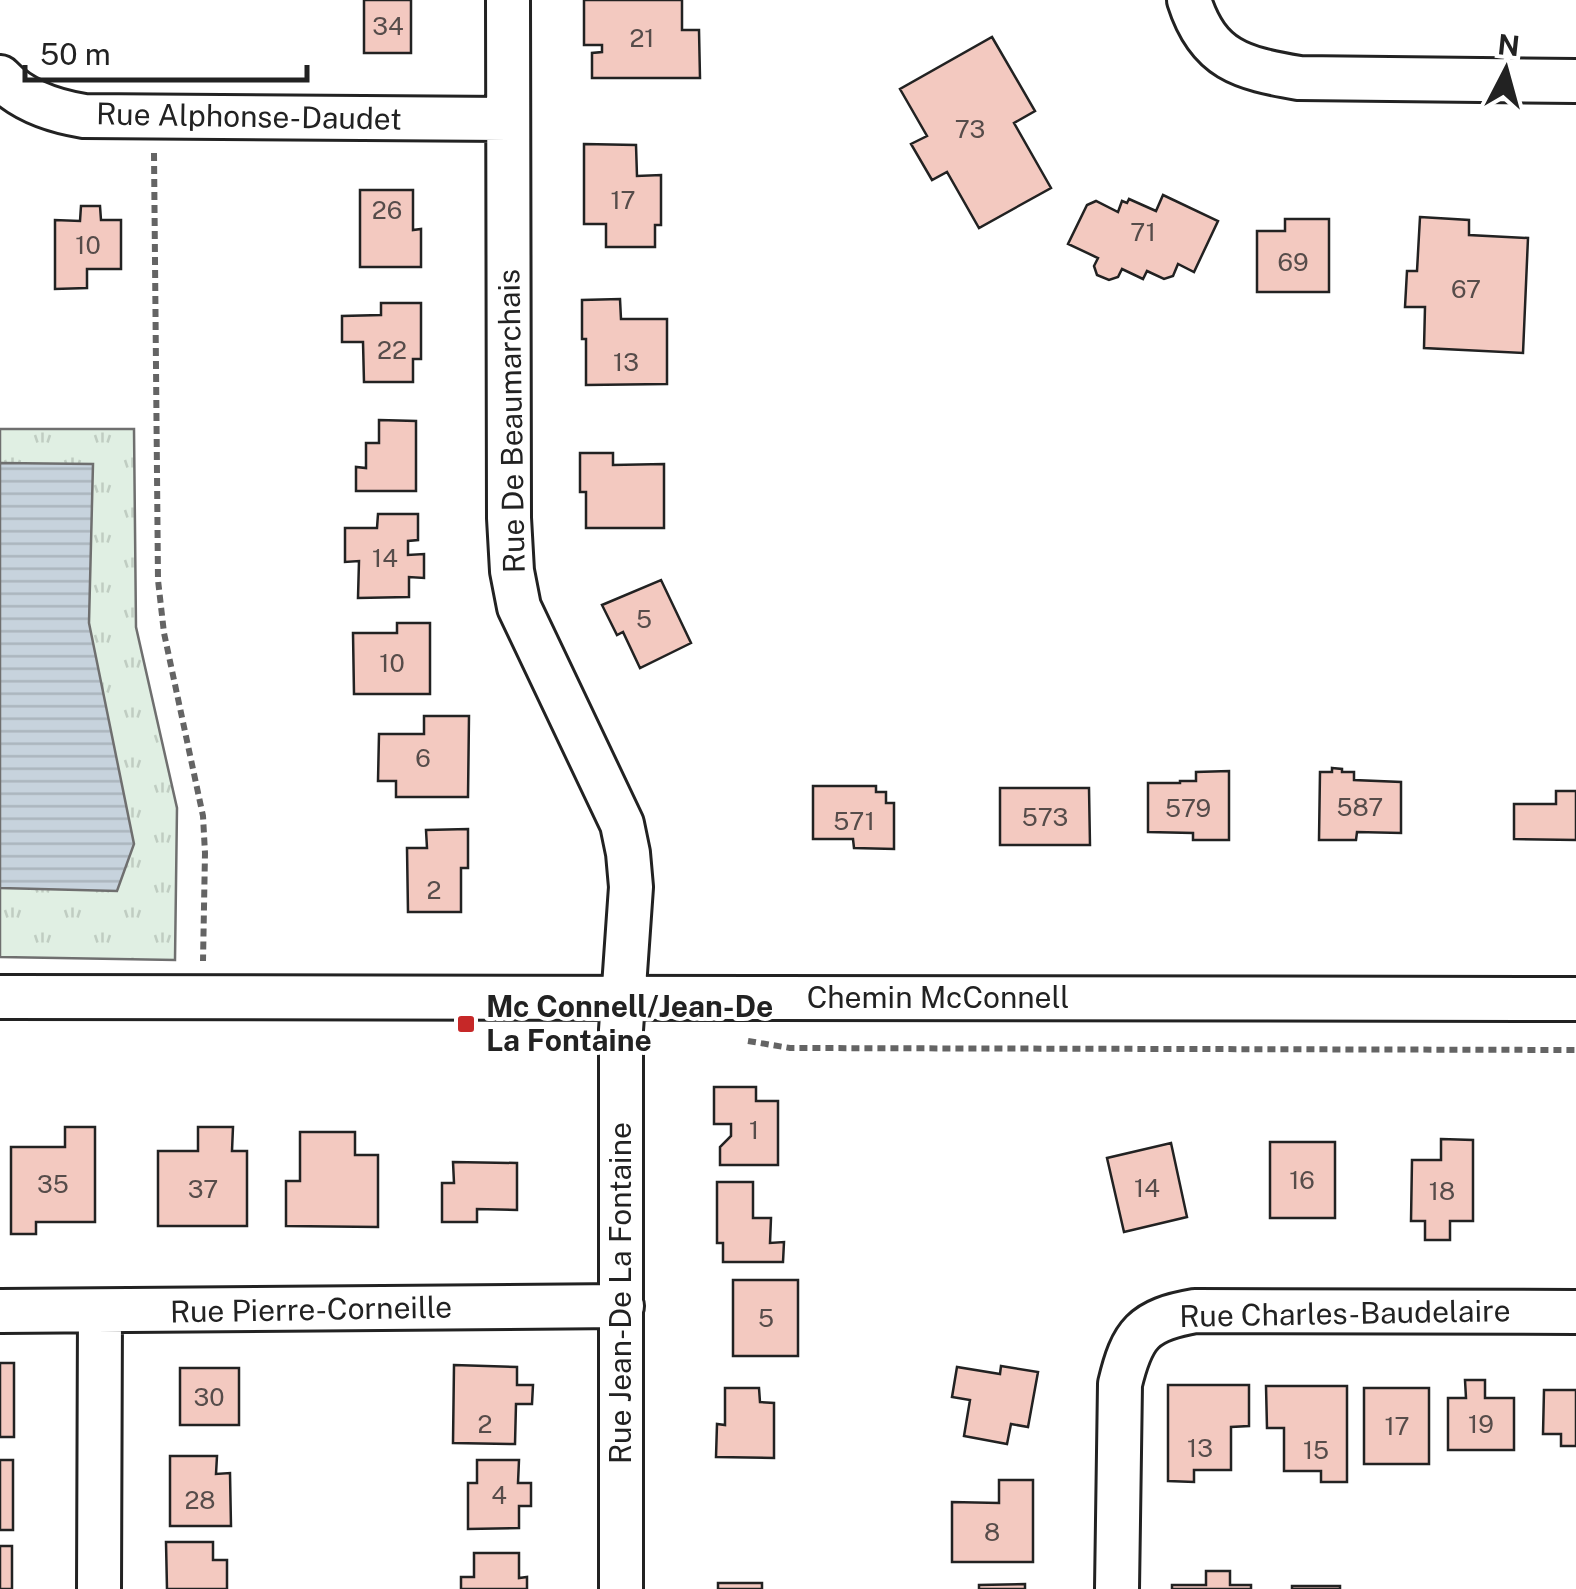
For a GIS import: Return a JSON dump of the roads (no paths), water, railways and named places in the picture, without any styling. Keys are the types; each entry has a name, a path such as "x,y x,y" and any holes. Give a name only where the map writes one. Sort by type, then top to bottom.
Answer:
{"street":[{"name":"Rue De Beaumarchais","path":"508,0 512,571 519,608 622,824 631,887 624,997"},
{"path":"1188,0 1197,26 1222,54 1258,71 1299,78 1576,81"},
{"name":"Rue Alphonse-Daudet","path":"0,77 33,102 58,112 84,116 508,118"},
{"name":"Chemin McConnell","path":"0,997 1576,999"},
{"name":"Rue Jean-De La Fontaine","path":"621,1589 624,997"},
{"name":"Rue Pierre-Corneille","path":"0,1312 622,1306"},
{"name":"Rue Charles-Baudelaire","path":"1117,1589 1120,1384 1127,1355 1141,1332 1166,1316 1194,1310 1576,1312"},
{"path":"98,1589 100,1312"}],"place":[{"name":"Mc Connell/Jean-De La Fontaine","path":"466,1024"}]}
